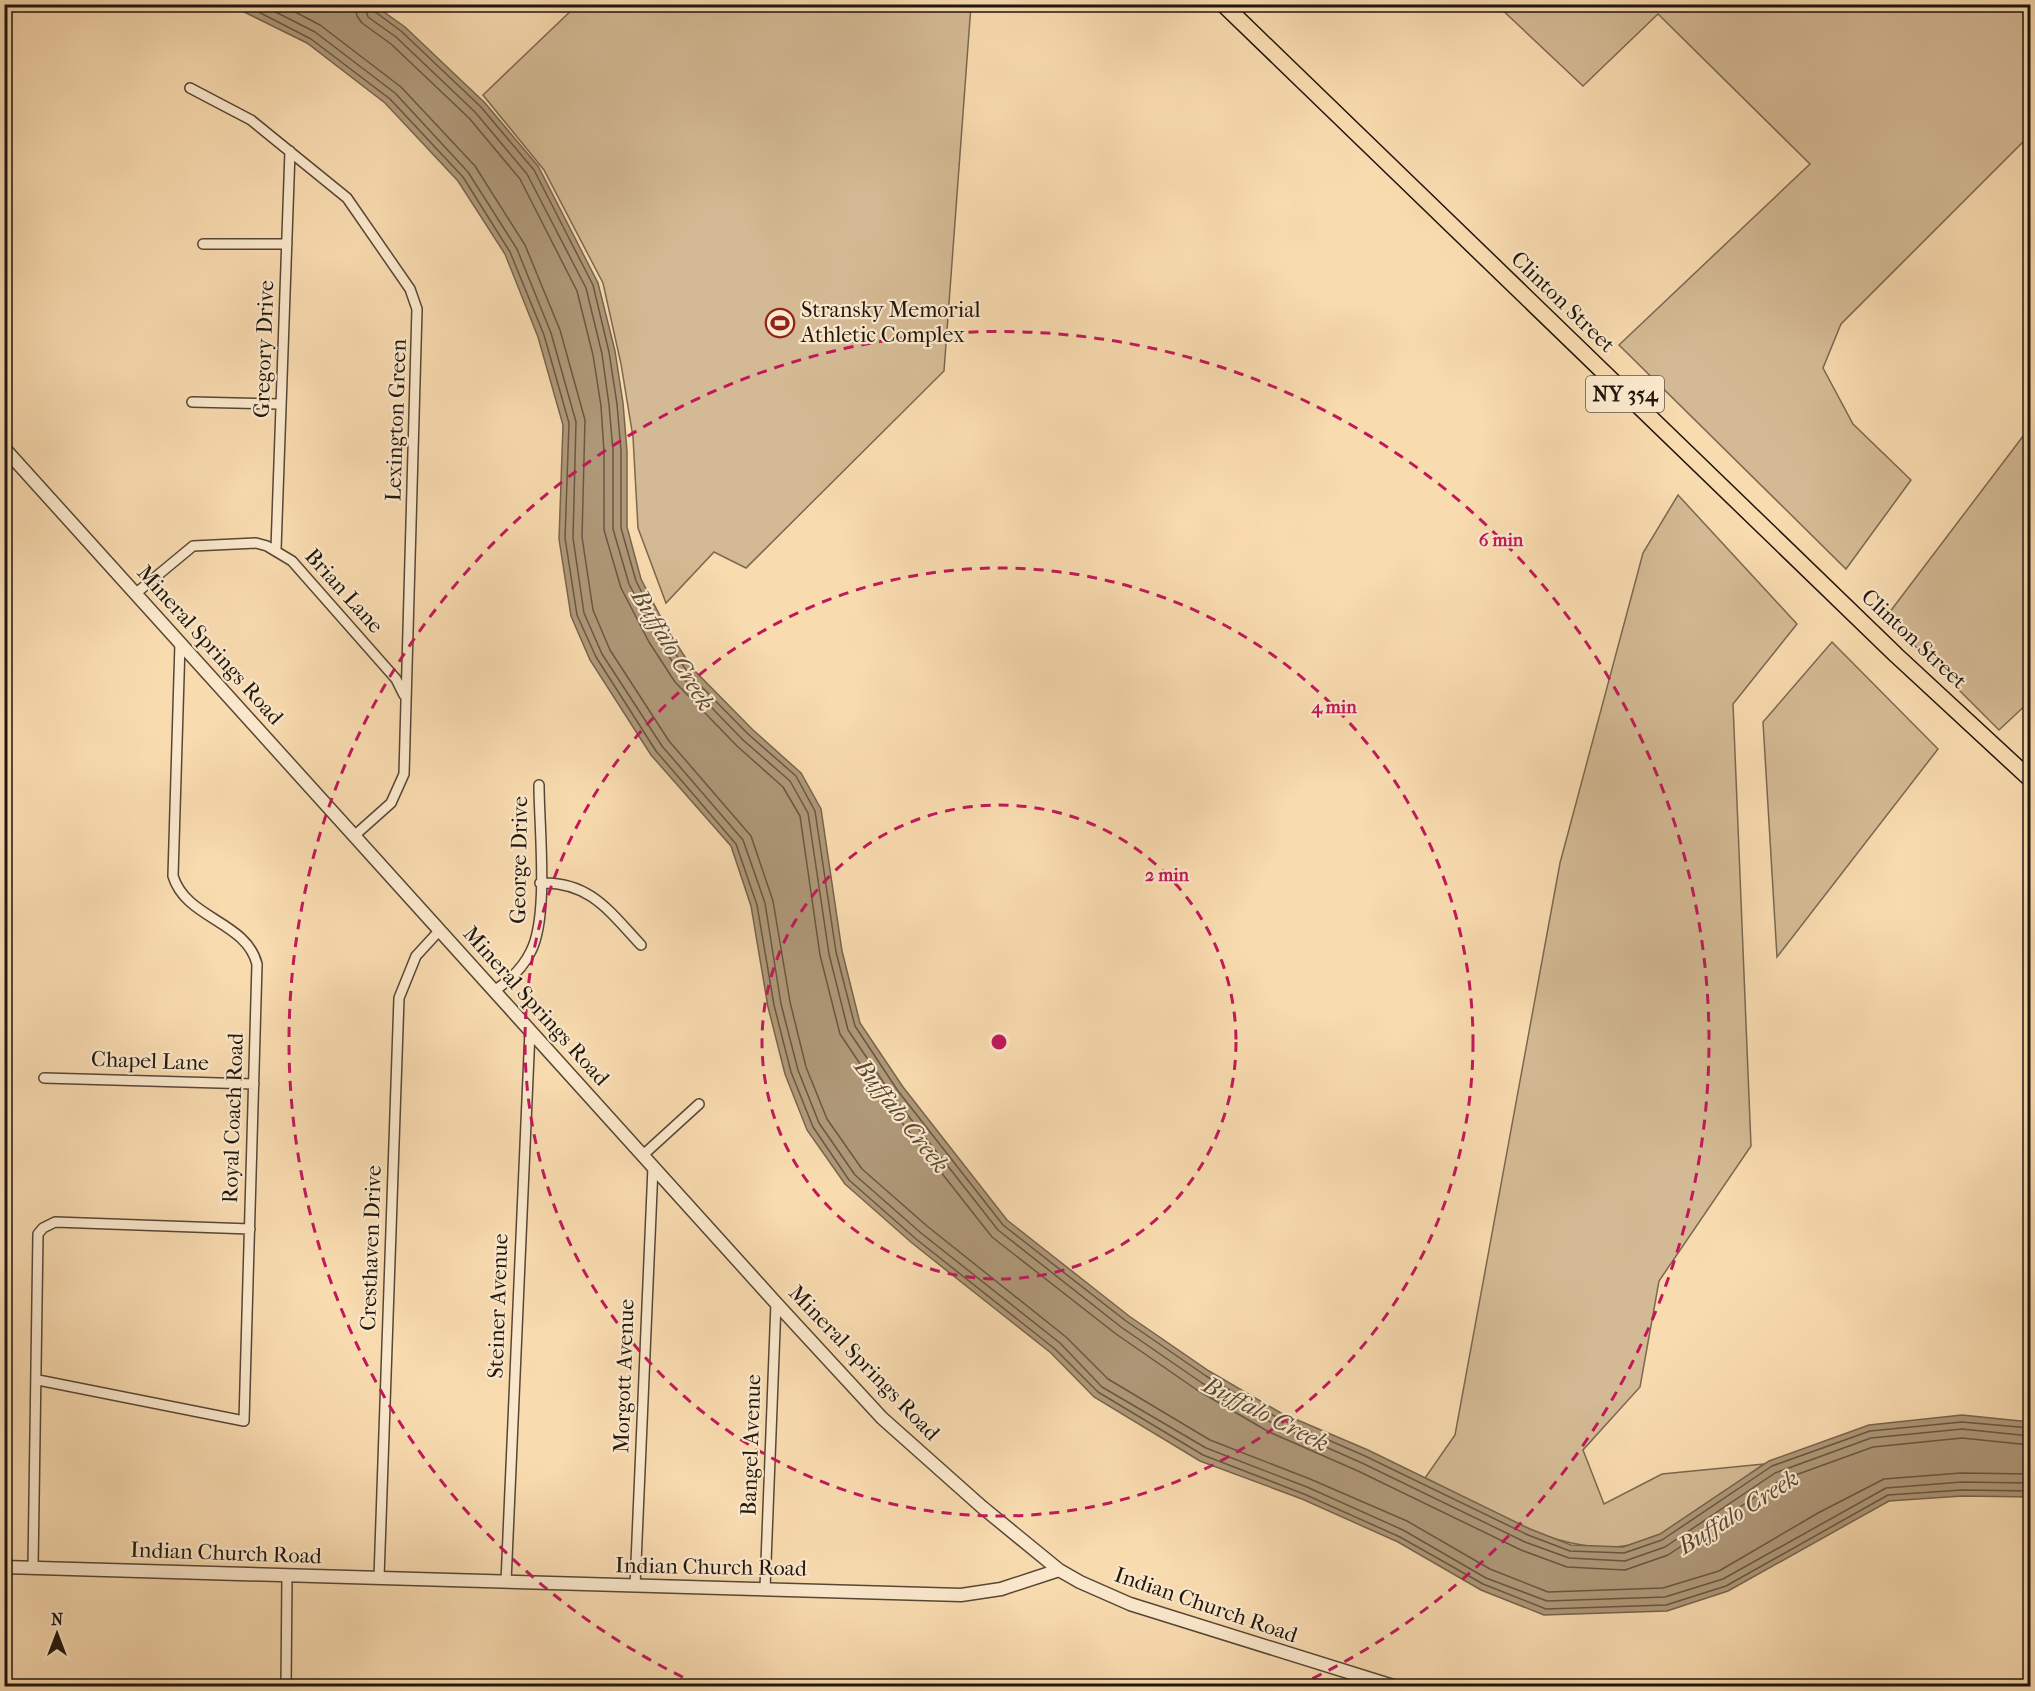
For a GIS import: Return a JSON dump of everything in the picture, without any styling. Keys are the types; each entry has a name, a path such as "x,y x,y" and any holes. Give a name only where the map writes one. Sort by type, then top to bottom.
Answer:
{"main road":[{"name":"Clinton Street","path":"1223,4 1896,655 2031,779"}],"street":[{"name":"Lexington Green","path":"190,88 251,120 340,192 358,212 410,289 417,309 404,774 391,803 354,836"},
{"name":"Gregory Drive","path":"276,549 290,151"},
{"path":"203,244 287,244"},
{"path":"192,402 281,404"},
{"name":"Mineral Springs Road","path":"4,448 642,1156 882,1418 982,1507 1059,1569"},
{"name":"Brian Lane","path":"135,594 193,546 256,543 276,549 292,561 396,679 406,704"},
{"name":"Royal Coach Road","path":"38,1380 244,1421 257,964 254,954 240,938 184,897 173,876 180,643"},
{"name":"George Drive","path":"494,991 513,976 532,951 539,924 539,785"},
{"path":"540,883 568,884 591,895 641,945"},
{"name":"Cresthaven Drive","path":"379,1578 399,998 416,956 440,931"},
{"name":"Steiner Avenue","path":"506,1582 530,1031"},
{"name":"Chapel Lane","path":"44,1078 254,1084"},
{"path":"642,1156 699,1104"},
{"name":"Morgott Avenue","path":"635,1586 653,1167"},
{"path":"33,1568 38,1380 36,1240 43,1228 55,1222 250,1229"},
{"name":"Bangel Avenue","path":"765,1588 776,1304"},
{"name":"Indian Church Road","path":"4,1567 961,1595 1001,1589 1059,1569 1080,1582 1130,1604 1393,1686"},
{"path":"286,1686 287,1576"}],"shaded area":[{"name":"Stransky Memorial Athletic Complex","path":"577,5 971,5 944,371 746,568 714,552 666,603 638,528 633,437 621,364 603,283 544,170 483,95"},
{"path":"1497,5 2030,5 2030,135 1841,324 1823,368 1853,424 1911,480 1846,569 1619,345 1810,164 1658,14 1583,86"},
{"path":"2030,427 2030,701 1999,730 1886,617"},
{"path":"1678,495 1797,624 1733,704 1751,1146 1659,1281 1640,1387 1583,1450 1604,1504 1662,1474 1764,1464 1661,1534 1632,1545 1602,1547 1571,1543 1540,1534 1509,1521 1425,1478 1455,1435 1560,863 1643,553"},
{"path":"1832,642 1938,749 1777,957 1763,722"}],"water":[{"name":"Buffalo Creek","path":"230,5 374,5 405,27 485,103 538,166 598,283 615,351 627,451 627,527 641,579 668,631 693,669 753,730 801,773 821,809 842,951 860,1023 903,1087 1007,1220 1129,1316 1209,1371 1281,1413 1368,1450 1530,1529 1571,1545 1623,1547 1660,1534 1769,1461 1869,1425 1962,1415 2030,1422 2030,1497 1962,1496 1889,1501 1728,1591 1667,1611 1544,1615 1481,1590 1398,1542 1302,1499 1200,1461 1094,1397 1051,1353 912,1243 845,1184 807,1130 785,1074 768,1007 751,906 731,846 651,755 590,660 571,616 559,539 563,425 538,337 505,254 458,181 385,103 307,43"}],"place":[{"name":"Stransky Memorial Athletic Complex","path":"780,323"}]}
